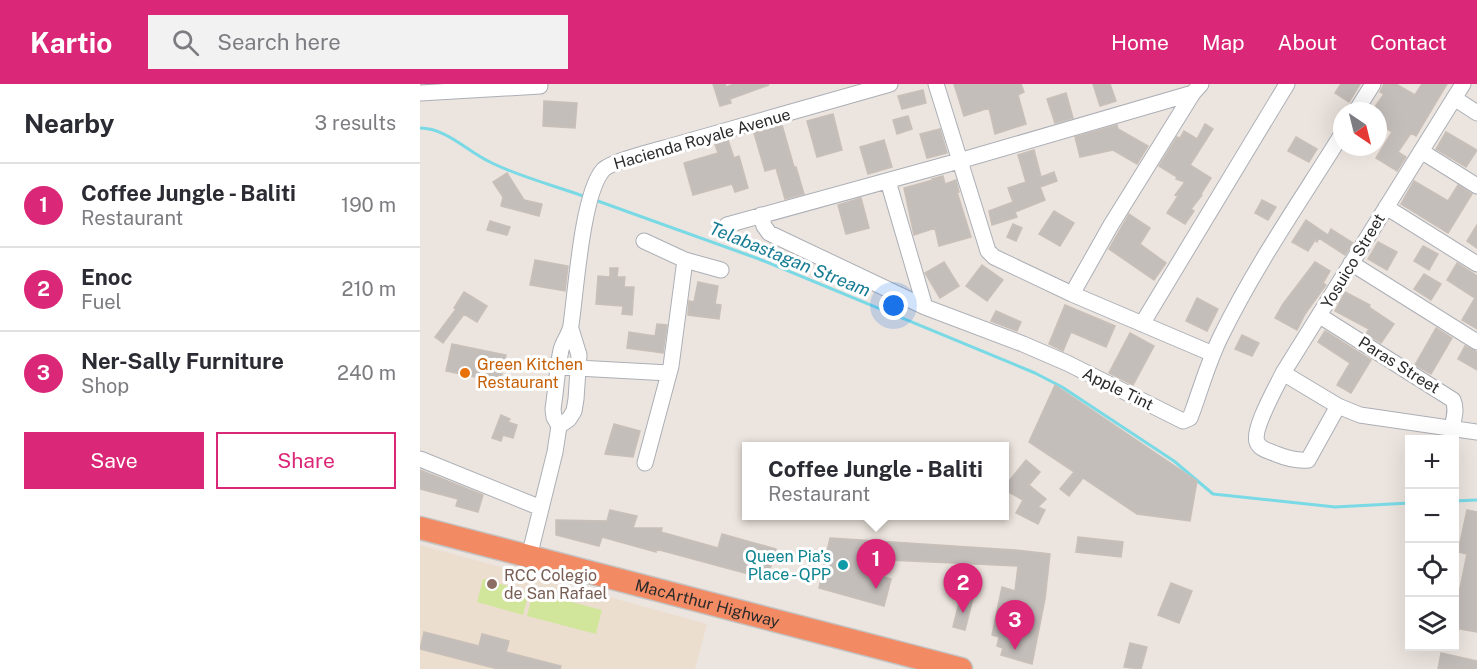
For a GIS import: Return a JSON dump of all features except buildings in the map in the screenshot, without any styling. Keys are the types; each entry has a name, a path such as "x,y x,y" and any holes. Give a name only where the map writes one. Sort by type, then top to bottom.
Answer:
{"highway":[{"name":"MacArthur Highway","path":"420,528 961,669"}],"street":[{"name":"Hacienda Royale Avenue","path":"559,426 569,419 574,411 579,354 571,329 578,267 589,206 602,171 608,166 890,84"},
{"path":"936,84 988,251 994,257 1072,294 1213,354"},
{"path":"1142,324 1287,84"},
{"path":"1362,102 1373,84"},
{"name":"Yosuico Street","path":"1338,406 1308,460 1283,456 1261,448 1257,444 1261,419 1283,373 1463,84"},
{"path":"420,93 540,86"},
{"path":"1072,294 1106,233 1197,88"},
{"path":"726,225 959,161 1155,103 1197,88"},
{"path":"1454,98 1477,113"},
{"path":"1155,103 1175,123"},
{"name":"Apple Tint","path":"761,215 769,233 925,307 1047,355 1183,421 1190,418 1226,325 1333,149"},
{"path":"1421,151 1477,186"},
{"path":"888,181 925,307"},
{"path":"1386,207 1477,264"},
{"path":"644,241 685,260 721,270"},
{"path":"645,463 669,373 685,260"},
{"path":"1351,263 1477,342"},
{"name":"Paras Street","path":"1320,316 1452,400 1455,405 1452,428"},
{"name":"Hacienda Royale Avenue","path":"529,557 559,426 553,409 564,340 571,329"},
{"path":"559,367 669,373"},
{"path":"1283,373 1338,406 1360,415 1477,432"},
{"path":"420,459 541,508"}],"shaded area":[{"name":"RCC Colegio de San Rafael","path":"420,545 707,624 695,669 420,669"}],"green space":[{"path":"483,579 529,592 523,615 477,602"},
{"path":"533,592 602,610 596,634 527,616"}],"waterway":[{"name":"Telabastagan Stream","path":"420,128 448,136 501,167 586,197"},
{"name":"Telabastagan Stream","path":"595,200 759,259 1035,373 1062,387 1174,461 1213,494 1335,507 1405,503"},
{"name":"Telabastagan Stream","path":"1459,501 1477,500"}],"place":[{"name":"Green Kitchen Restaurant","path":"465,373"},
{"name":"Queen Pia’s Place - QPP","path":"843,565"},
{"name":"RCC Colegio de San Rafael","path":"492,584"},
{"name":"Coffee Jungle - Baliti","path":"876,589"},
{"name":"Enoc","path":"963,613"},
{"name":"Ner-Sally Furniture","path":"1015,650"}]}
